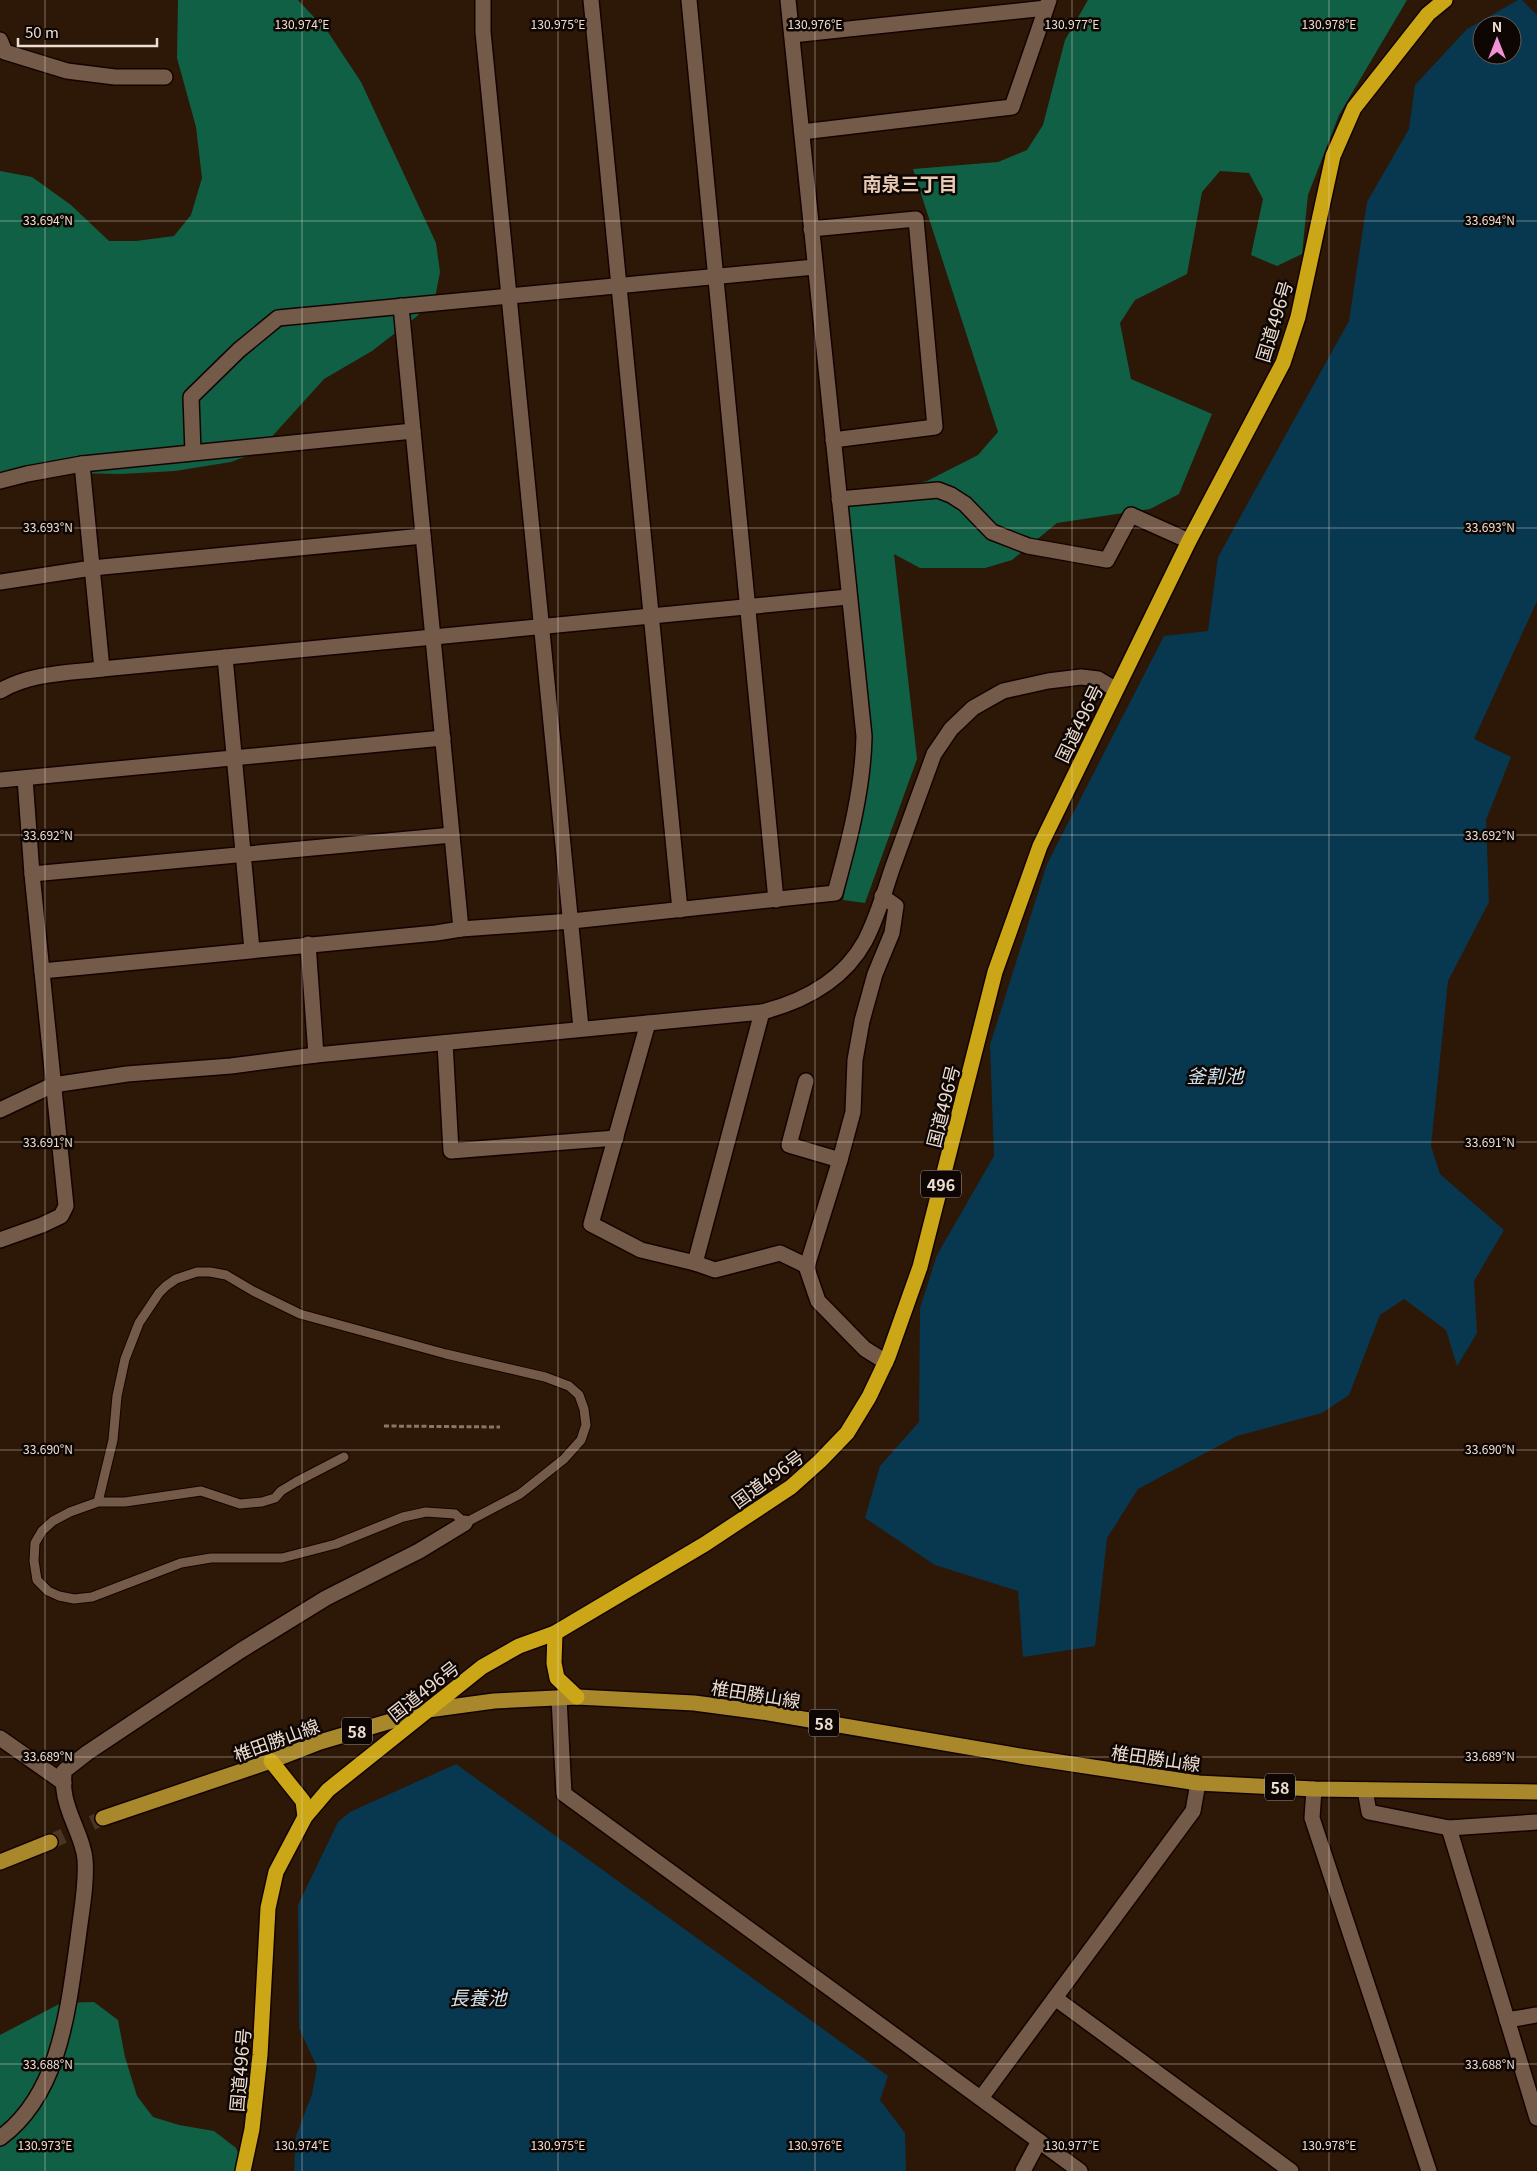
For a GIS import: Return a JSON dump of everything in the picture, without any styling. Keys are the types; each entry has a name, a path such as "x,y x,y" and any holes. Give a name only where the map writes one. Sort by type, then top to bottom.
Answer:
{"highway":[{"name":"国道496号","path":"242,2171 252,2129 260,2055 268,1908 276,1872 305,1817 328,1790 482,1667 519,1646 555,1633 705,1544 791,1487 820,1461 847,1432 869,1397 886,1362 920,1267 995,972 1040,846 1115,689 1189,541 1282,363 1298,317 1333,156 1354,108 1428,14 1445,0"},
{"path":"555,1633 554,1663 557,1678 577,1697"},
{"path":"271,1761 303,1801 305,1817"}],"main road":[{"name":"椎田勝山線","path":"103,1818 271,1761 320,1742 428,1710 494,1701 577,1697 694,1703 762,1712 1026,1757 1198,1783 1314,1789 1537,1792"},
{"path":"0,1862 50,1842"}],"street":[{"path":"483,0 483,32 572,921 581,1028"},
{"path":"591,0 680,910"},
{"path":"689,0 776,900"},
{"path":"42,971 308,944 436,934 461,929 572,921 834,893 849,842 863,762 864,736 848,597 788,0"},
{"path":"792,35 1047,4 1012,108 802,132"},
{"path":"0,40 5,52 67,71 114,77 165,77"},
{"path":"811,228 916,219 936,427 833,440"},
{"path":"193,452 191,397 239,350 278,318 815,267"},
{"path":"401,306 461,929"},
{"path":"0,482 27,474 82,464 413,431"},
{"path":"82,464 102,669"},
{"path":"839,499 938,490 951,495 965,504 992,532 1028,546 1107,560 1132,515 1189,541"},
{"path":"0,582 92,568 423,536"},
{"path":"0,691 11,685 41,677 102,669 848,597"},
{"path":"226,657 252,950"},
{"path":"0,1110 53,1085 127,1074 231,1066 316,1055 581,1028 762,1012 787,1006 808,997 826,986 842,971 865,941 934,754 951,729 973,708 1003,691 1081,677 1098,679 1115,689"},
{"path":"0,780 442,738"},
{"path":"0,1240 61,1216 66,1206 32,874 25,778"},
{"path":"32,874 452,834"},
{"path":"882,896 896,906 892,934 875,974 862,1021 855,1060 852,1112 840,1160 806,1266 818,1301 865,1349 886,1362"},
{"path":"308,944 316,1055"},
{"path":"694,1263 762,1012"},
{"path":"648,1023 591,1224 641,1250 715,1270 780,1253 806,1266"},
{"path":"445,1043 451,1151 616,1138"},
{"path":"806,1081 789,1145 840,1160"},
{"path":"0,2138 15,2126 32,2106 48,2077 70,1999 82,1903 85,1858 64,1791 64,1771 87,1753 240,1651 326,1598 419,1551 465,1523"},
{"path":"559,1698 564,1794 1080,2171"},
{"path":"0,1738 64,1783"},
{"path":"982,2098 1193,1811 1198,1783"},
{"path":"1314,1789 1312,1818 1429,2171"},
{"path":"1365,1790 1369,1812 1449,1828 1537,1822"},
{"path":"1449,1828 1537,2118"},
{"path":"1055,1998 1291,2171"},
{"path":"1507,2020 1537,2015"},
{"path":"1023,2171 1039,2141"}],"lane":[{"path":"98,1502 113,1440 117,1396 125,1359 139,1322 166,1286 197,1272 226,1275 253,1291 300,1314 437,1352 545,1377 569,1386 579,1395 584,1409 586,1425 581,1440 564,1459 520,1494 465,1523 455,1514 426,1512 403,1517 336,1544 282,1558 211,1558 181,1562 92,1597 74,1599 48,1591 38,1580 34,1561 35,1544 42,1531 53,1521 70,1512 98,1502 125,1502 201,1491 240,1504 262,1502 275,1498 296,1482 344,1457"}],"path":[{"path":"384,1426 500,1427"}],"green space":[{"path":"178,0 298,0 328,32 361,82 436,243 440,272 435,298 416,317 372,351 324,379 258,452 231,462 175,471 121,474 24,472 0,474 0,171 32,177 71,205 109,241 136,241 174,236 191,215 202,178 196,127 177,58"},
{"path":"1088,0 1407,0 1339,115 1308,195 1302,254 1277,266 1251,255 1263,199 1249,173 1220,171 1202,192 1187,274 1135,300 1120,323 1131,379 1212,414 1179,494 1150,509 1057,523 1012,560 985,568 920,568 894,554 917,759 865,903 843,900 871,764 848,497 927,481 978,455 998,432 913,169 998,162 1027,150 1043,125 1065,40"},
{"path":"94,2002 118,2020 125,2057 137,2096 153,2117 179,2125 214,2131 236,2148 245,2171 0,2171 0,2035 61,2003"}],"water":[{"name":"釜割池","path":"1518,0 1522,0 1537,15 1537,601 1474,739 1511,757 1486,820 1489,902 1448,981 1431,1146 1440,1174 1504,1230 1474,1281 1477,1333 1457,1366 1446,1330 1404,1299 1380,1315 1349,1395 1322,1413 1237,1436 1138,1489 1107,1538 1095,1646 1023,1657 1018,1591 935,1565 865,1518 880,1466 919,1422 920,1308 937,1255 994,1156 990,1045 1047,864 1164,636 1208,631 1218,557 1349,321 1367,202 1409,129 1415,85 1467,29 1472,26 1472,65 1522,65 1522,15 1492,15"},
{"name":"長養池","path":"456,1764 888,2076 880,2100 905,2133 906,2171 294,2171 296,2136 312,2094 317,2067 299,2028 298,1905 338,1822 350,1812"}],"tunnel":[{"path":"50,1842 103,1818"}],"district":[{"name":"南泉三丁目","path":"910,182"}]}
